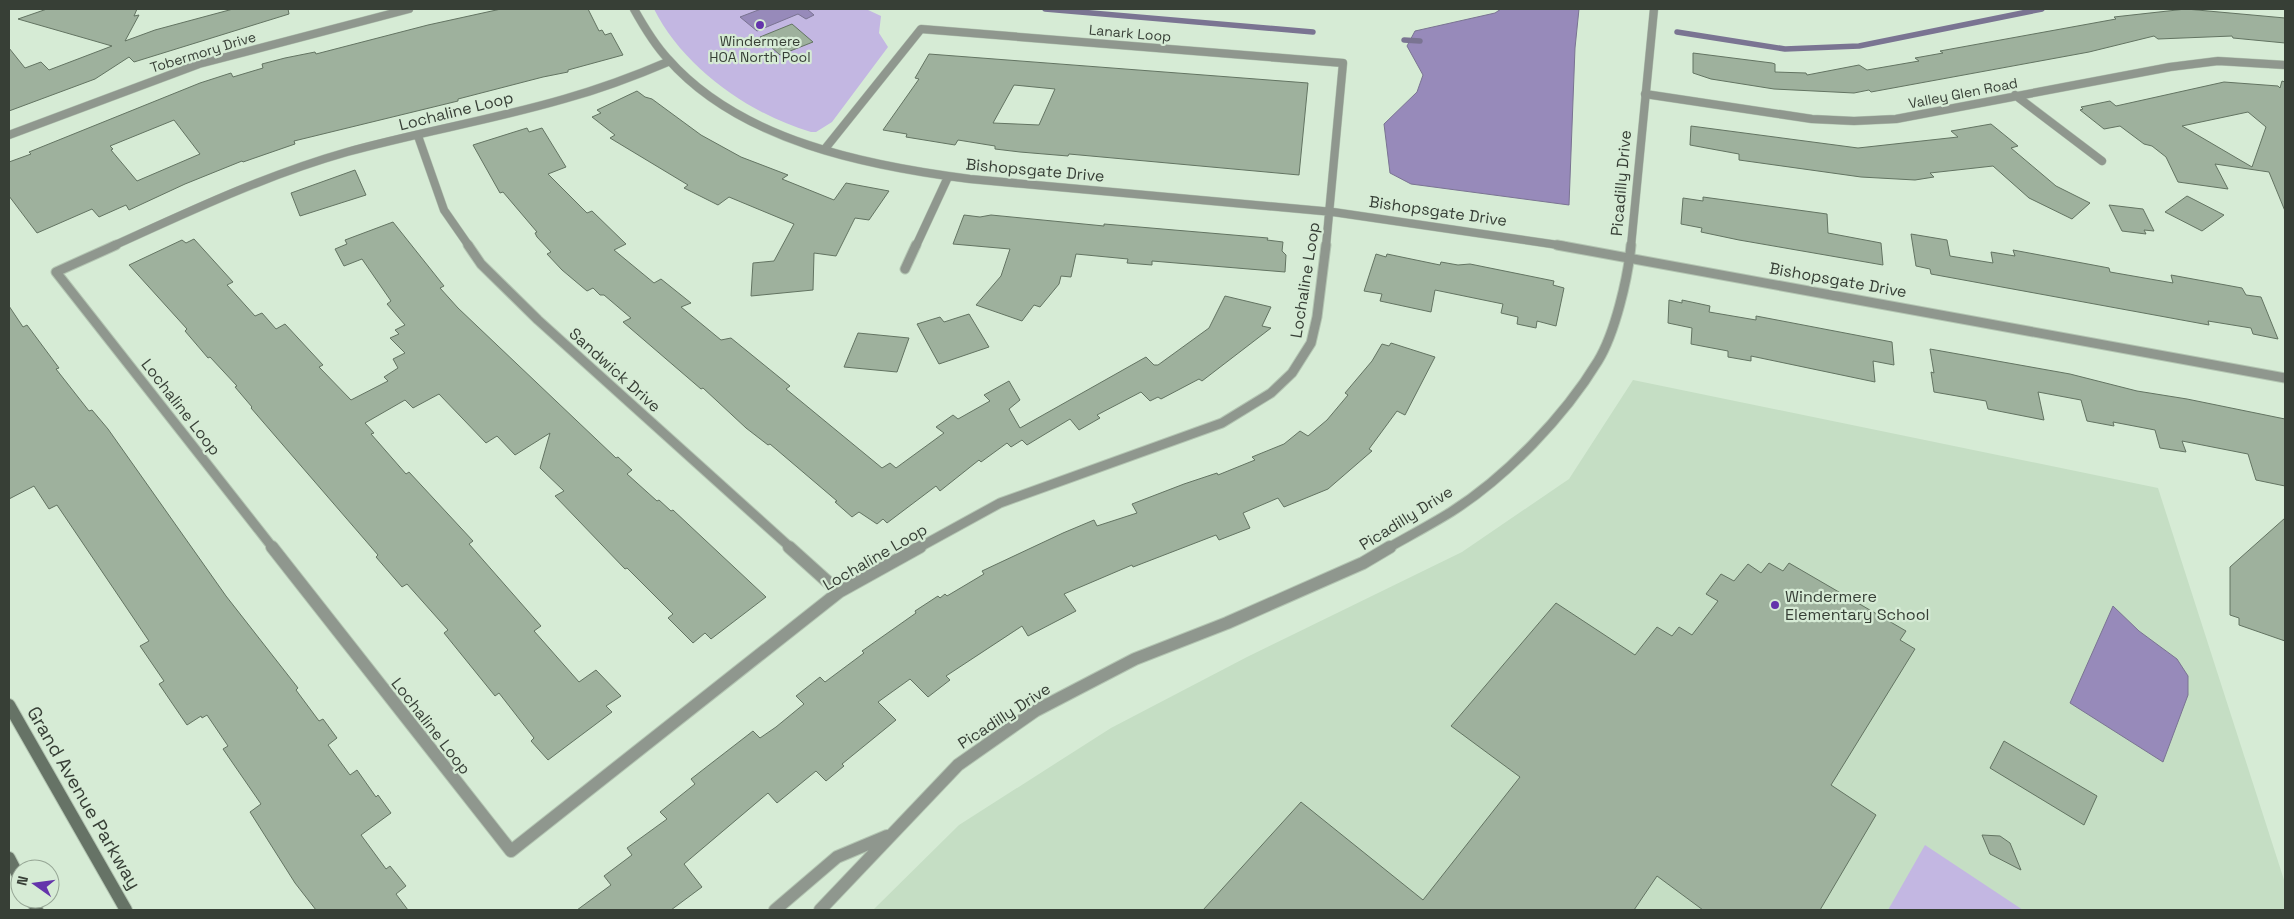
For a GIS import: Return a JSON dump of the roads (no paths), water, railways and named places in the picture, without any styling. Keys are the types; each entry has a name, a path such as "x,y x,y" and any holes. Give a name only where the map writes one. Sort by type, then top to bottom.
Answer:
{"main road":[{"name":"Grand Avenue Parkway","path":"9,705 126,910"}],"street":[{"name":"Tobermory Drive","path":"9,135 199,64 388,11 409,9"},
{"name":"Bishopsgate Drive","path":"634,9 647,36 682,75 705,95 726,108 785,136 882,167 948,178 1330,212 1478,231 1630,257 2285,378"},
{"name":"Picadilly Drive","path":"820,910 850,881 891,834 958,765 1035,711 1134,659 1226,623 1363,564 1452,511 1501,472 1559,417 1599,360 1614,324 1630,257 1654,9"},
{"name":"Lanark Loop","path":"824,150 921,29 1343,63 1330,212"},
{"name":"Lochaline Loop","path":"670,61 617,83 562,100 348,152 272,178 230,194 56,272 511,851 838,592 1000,503 1222,423 1272,392 1295,370 1309,350 1316,325 1330,212"},
{"name":"Valley Glen Road","path":"1646,94 1812,119 1854,121 1896,119 2170,67 2218,61 2285,65"},
{"path":"2015,95 2102,161"},
{"name":"Sandwick Drive","path":"418,136 444,210 481,264 538,320 838,592"},
{"path":"905,269 948,178"},
{"name":"Picadilly Drive","path":"775,910 837,857 891,834"}],"waterway":[{"path":"1045,9 1313,32"},
{"path":"1677,32 1785,49 1859,46 2042,9"},
{"path":"1404,40 1420,41"}],"place":[{"name":"Windermere HOA North Pool","path":"760,25"},
{"name":"Windermere Elementary School","path":"1775,605"}]}
